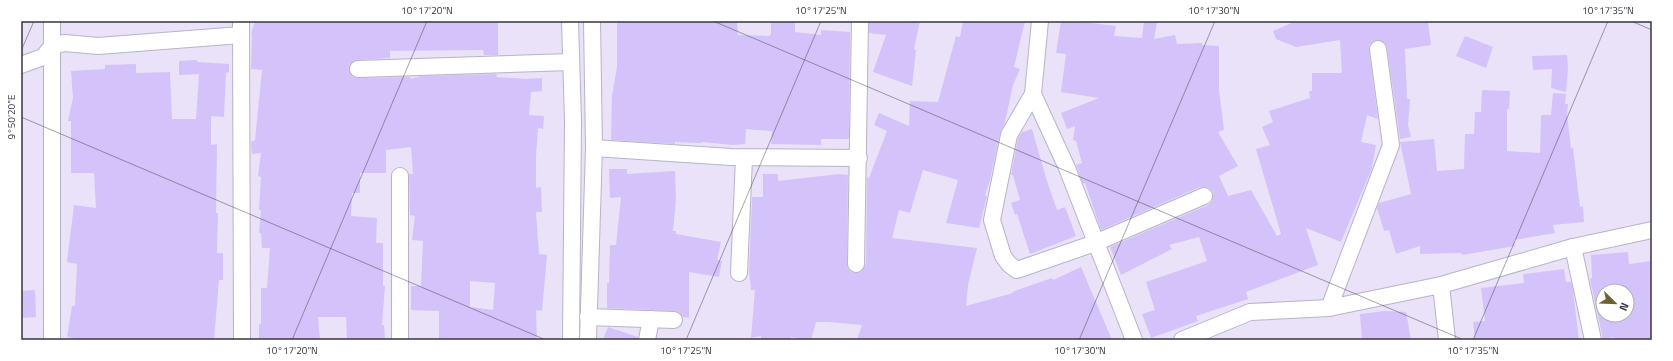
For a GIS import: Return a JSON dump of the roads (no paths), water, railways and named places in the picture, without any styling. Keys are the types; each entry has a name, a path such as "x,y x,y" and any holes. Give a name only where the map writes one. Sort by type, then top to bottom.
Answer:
{"street":[{"path":"52,21 52,340"},
{"path":"570,21 573,121 571,340"},
{"path":"588,340 594,148 592,21"},
{"path":"856,264 859,158 860,21"},
{"path":"1040,21 1033,94 1008,135 992,220 1003,256 1009,264 1017,270 1095,243 1204,196"},
{"path":"21,65 43,57 53,46 65,43 98,46 241,28 242,340"},
{"path":"1329,308 1392,145 1378,49"},
{"path":"358,69 571,62"},
{"path":"1033,94 1067,168 1134,340"},
{"path":"594,148 744,158 859,158"},
{"path":"739,273 744,158"},
{"path":"400,176 400,340"},
{"path":"1182,340 1250,312 1329,308 1441,285 1573,247 1652,230"},
{"path":"1573,247 1593,340"},
{"path":"1441,285 1447,340"},
{"path":"588,317 674,320"},
{"path":"646,340 650,319"}]}
